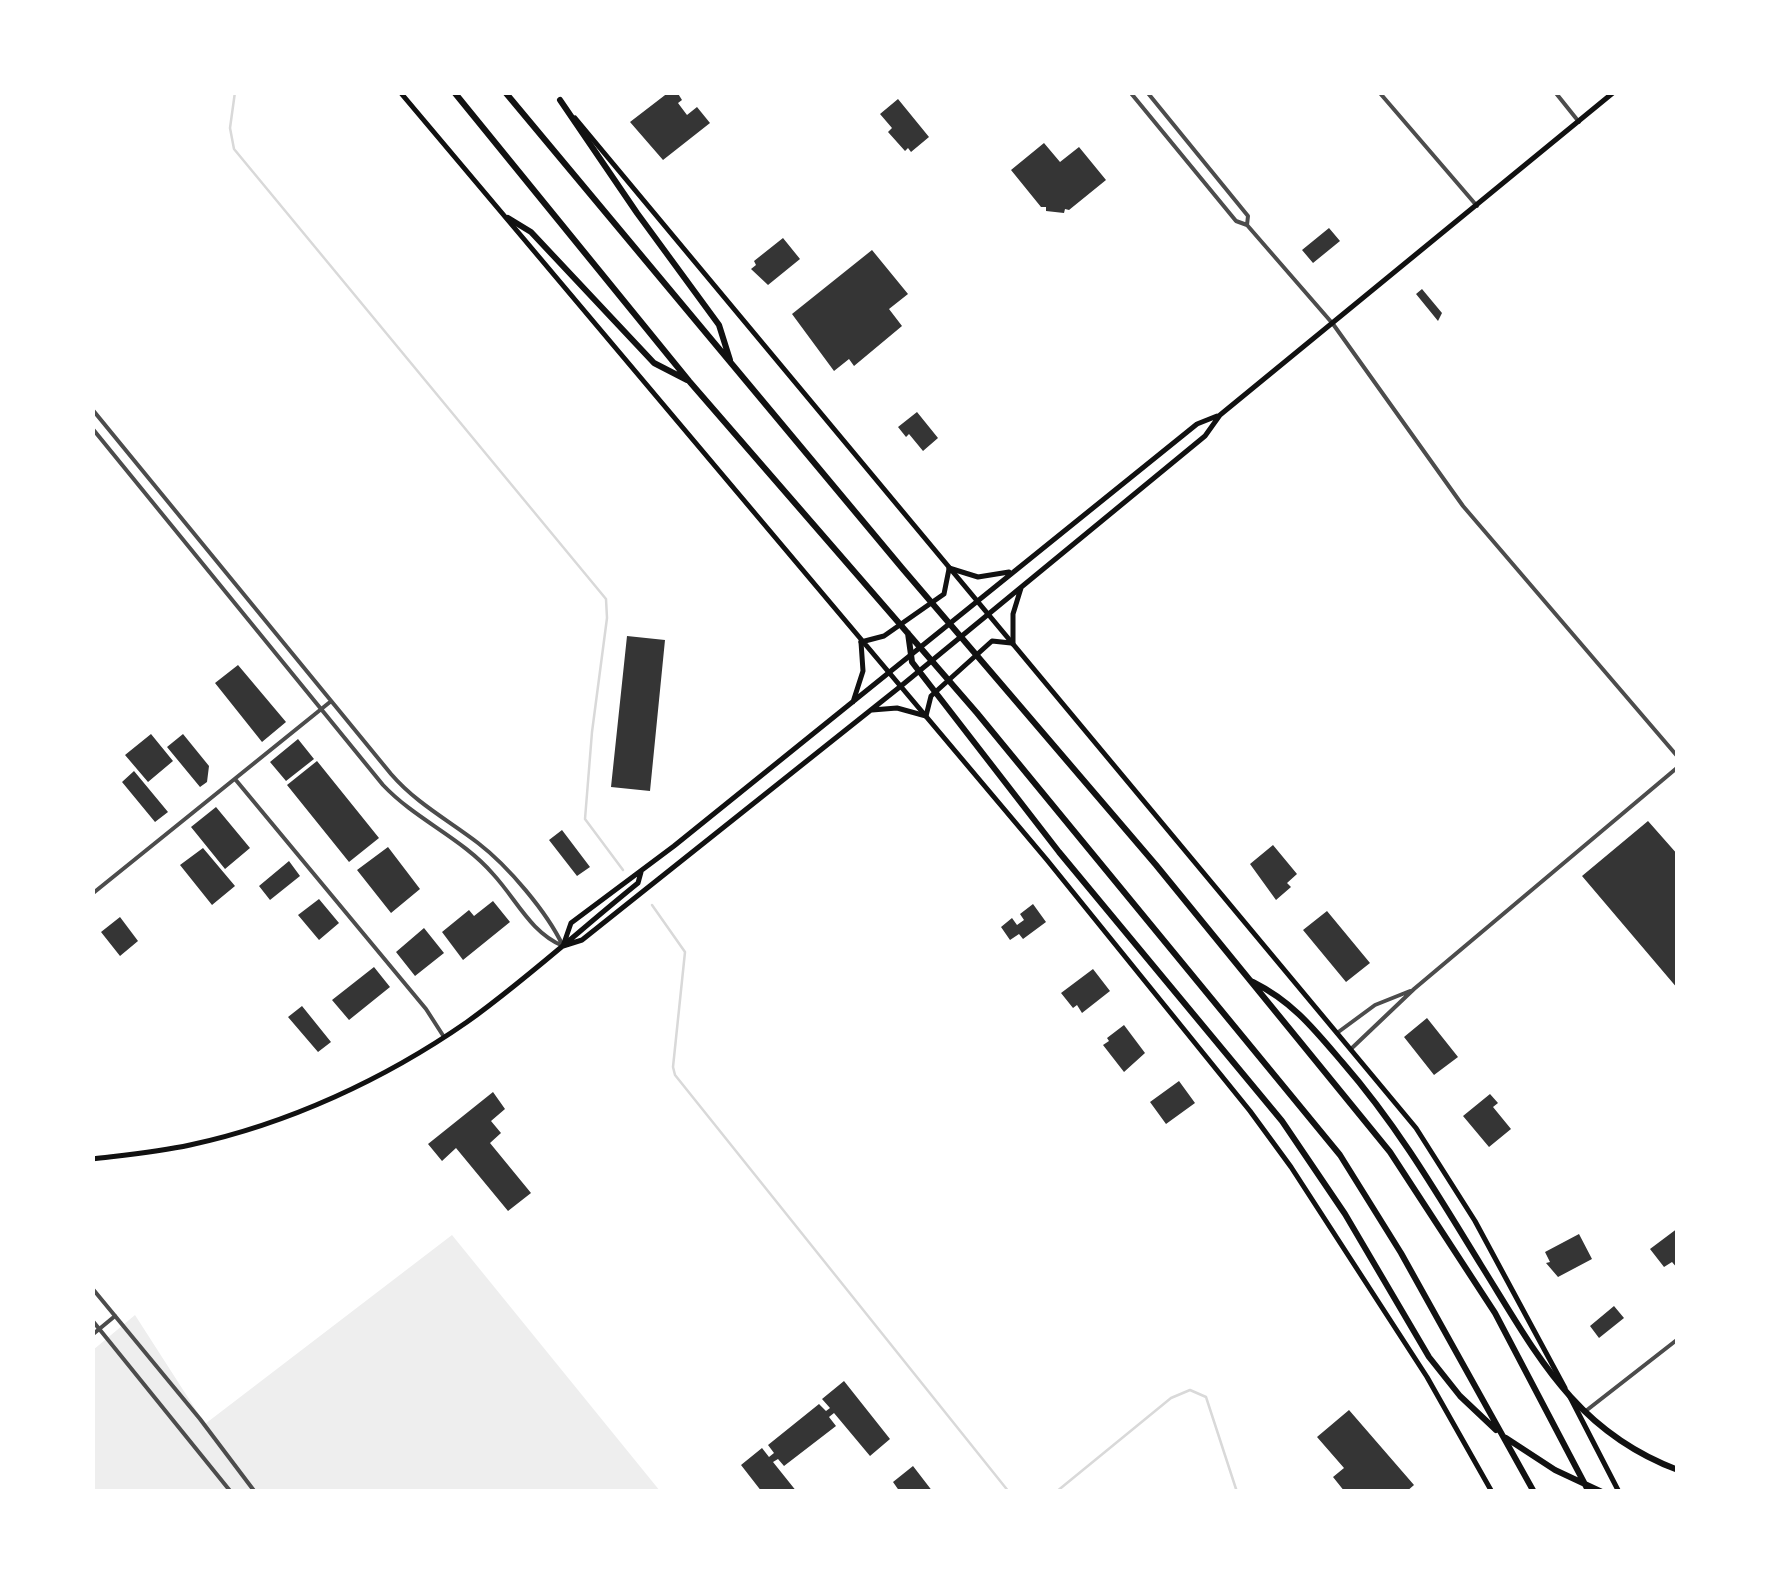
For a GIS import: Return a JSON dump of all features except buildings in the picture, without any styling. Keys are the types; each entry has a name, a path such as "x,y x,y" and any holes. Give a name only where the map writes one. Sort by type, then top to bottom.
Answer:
{"highway":[{"path":"454,92 690,381 977,713 1340,1154 1401,1253 1534,1492"},
{"path":"505,92 1156,865 1399,1165 1495,1313 1589,1492"},
{"path":"560,100 636,214 719,325 732,366"},
{"path":"508,218 531,232 654,362 690,381"},
{"path":"908,632 912,662 956,720 1059,852 1282,1121 1345,1214 1415,1337 1460,1396 1514,1444 1602,1492"},
{"path":"1248,979 1284,998 1358,1080 1399,1134 1535,1354 1578,1407 1633,1449 1678,1470"}],"main road":[{"path":"400,92 1149,982 1291,1167 1425,1374 1489,1490"},
{"path":"554,92 1416,1128 1476,1220 1619,1492"},
{"path":"563,946 582,940 686,860 901,686 1205,436 1220,415 1614,92"},
{"path":"563,946 571,922 674,846 1197,424 1220,415"},
{"path":"861,642 884,636 944,594 949,568"},
{"path":"949,568 978,577 1012,572"},
{"path":"1014,644 1014,614 1021,587"},
{"path":"926,716 930,696 992,641 1014,644"},
{"path":"852,702 863,671 861,642"},
{"path":"869,710 897,708 926,716"},
{"path":"674,846 686,860"},
{"path":"92,1159 191,1145 257,1126 366,1082 444,1037 563,946 638,883 640,872"}],"street":[{"path":"1130,92 1236,222 1247,225 1333,324 1463,506 1678,757"},
{"path":"1147,92 1248,216 1247,225"},
{"path":"1379,92 1477,207"},
{"path":"1555,92 1579,122"},
{"path":"92,408 402,787 492,855 555,929 563,946"},
{"path":"92,428 394,796 485,865 543,938 563,946"},
{"path":"151,499 160,492"},
{"path":"236,603 245,595"},
{"path":"92,894 332,701"},
{"path":"1350,1049 1414,989 1678,767"},
{"path":"235,779 426,1009 444,1037"},
{"path":"1338,1033 1374,1006 1414,989"},
{"path":"92,1288 210,1430 255,1492"},
{"path":"92,1335 115,1316"},
{"path":"92,1320 232,1492"},
{"path":"1579,1416 1678,1339"}],"shaded area":[{"path":"452,1235 660,1491 93,1492 93,1350 135,1315 205,1424"}],"waterway":[{"path":"235,92 230,128 234,149 606,599 585,819 623,870"},
{"path":"652,905 685,952 675,1075 1009,1492"},
{"path":"1056,1492 1171,1398 1190,1390 1206,1397 1237,1492"}]}
